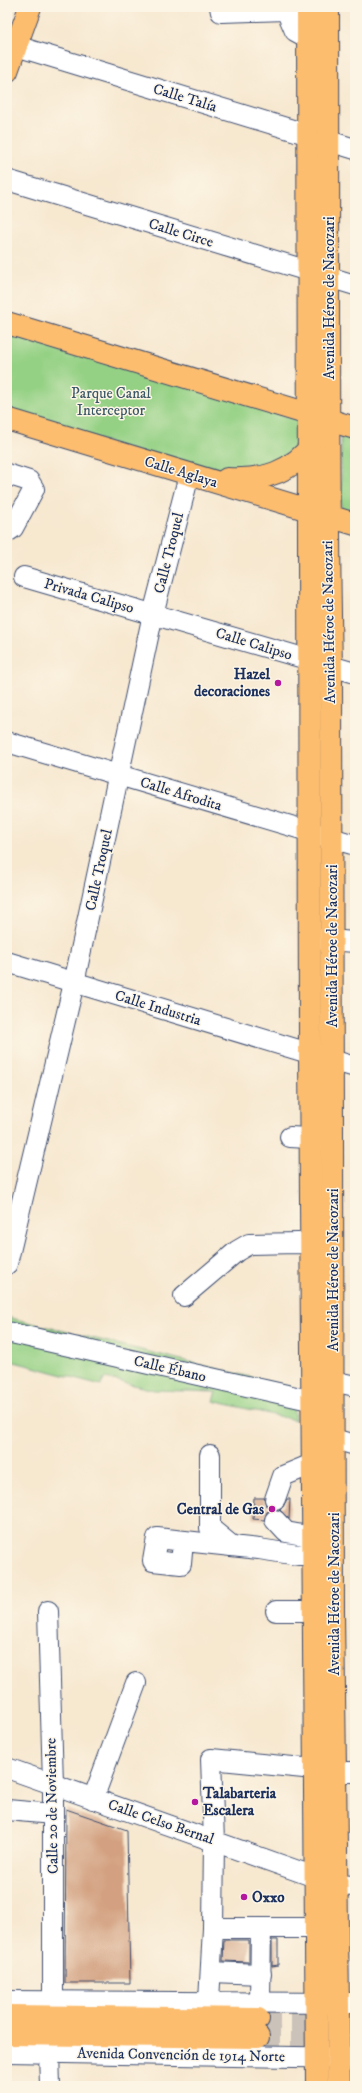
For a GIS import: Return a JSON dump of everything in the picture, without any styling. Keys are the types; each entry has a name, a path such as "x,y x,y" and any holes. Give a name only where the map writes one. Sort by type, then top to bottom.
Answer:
{"main road":[{"path":"7,71 30,7"},
{"name":"Avenida Héroe de Nacozari","path":"308,7 308,136 329,421 318,513 310,661 310,1054 300,1138 321,1245 333,1381 334,1439 323,1611"},
{"name":"Avenida Héroe de Nacozari","path":"328,7 329,141 309,414 309,450 318,513 331,666 333,1138 321,1245 312,1401 312,1464 313,1546 323,1611 345,1886 336,2002"},
{"path":"7,323 355,428"},
{"name":"Calle Aglaya","path":"7,419 355,524"},
{"path":"195,476 250,480 288,468 309,450 329,421"},
{"name":"Avenida Héroe de Nacozari","path":"335,1771 315,1877 316,1928 336,2002"},
{"path":"317,2086 317,2058 336,2002"},
{"path":"336,2002 347,2058 339,2086"},
{"name":"Avenida Convención de 1914 Norte","path":"7,2016 259,2019"},
{"name":"Avenida Convención de 1914 Norte","path":"7,2034 259,2019"}],"street":[{"path":"220,7 221,12 286,10 295,31 308,38"},
{"name":"Calle Talía","path":"16,46 308,136 355,149"},
{"name":"Calle Circe","path":"7,180 355,285"},
{"path":"7,474 28,480 34,489 13,528 7,532"},
{"name":"Calle Troquel","path":"7,1264 74,983 120,776 153,614 195,476"},
{"name":"Privada Calipso","path":"24,577 153,614"},
{"name":"Calle Calipso","path":"153,614 355,674"},
{"name":"Calle Afrodita","path":"7,742 355,845"},
{"path":"309,939 355,942"},
{"name":"Calle Industria","path":"7,962 355,1067"},
{"path":"300,1138 333,1138"},
{"path":"184,1296 237,1251 249,1244 298,1243 321,1245"},
{"name":"Calle Ébano","path":"7,1332 333,1406"},
{"path":"333,1381 355,1386"},
{"path":"334,1439 355,1444"},
{"path":"210,1455 210,1528 232,1546"},
{"path":"275,1499 283,1476 312,1464"},
{"path":"275,1520 286,1532 313,1546"},
{"path":"183,1541 298,1555 313,1546"},
{"name":"Calle 20 de Noviembre","path":"48,1611 53,1784 53,2001"},
{"path":"276,1611 323,1611"},
{"path":"93,1799 136,1682"},
{"path":"209,2001 213,1928 214,1841 211,1759 335,1771"},
{"name":"Calle Celso Bernal","path":"7,1768 315,1877"},
{"path":"7,1810 53,1814"},
{"path":"213,1928 316,1928"},
{"path":"259,2019 261,1928"},
{"path":"211,1972 261,1974"},
{"name":"Avenida Convención de 1914 Norte","path":"7,2001 209,2001 259,2019 336,2002"},
{"name":"Avenida Convención de 1914 Norte","path":"7,2052 347,2058"},
{"path":"49,2052 50,2086"}],"green space":[{"name":"Parque Canal Interceptor","path":"7,331 303,421 304,441 271,464 249,472 201,472 7,410"},
{"path":"341,436 355,441 355,512 341,508"},
{"path":"7,1317 291,1387 295,1420 213,1401 216,1392 154,1390 105,1378 101,1385 7,1360"}],"building":[{"path":"254,1498 264,1498 266,1506 271,1510 267,1512 264,1520 253,1519"},
{"path":"287,1499 290,1499 289,1519 279,1509 283,1507"},
{"path":"66,1809 127,1830 130,1983 65,1983"},
{"path":"224,1940 249,1940 249,1962 223,1961"},
{"path":"272,1940 278,1940 278,1965 272,1966"}],"tunnel":[{"path":"258,2019 355,2020"},
{"path":"258,2037 355,2038"}],"place":[{"name":"Hazel decoraciones","path":"278,683"},
{"name":"Central de Gas","path":"272,1509"},
{"name":"Talabarteria Escalera","path":"195,1802"},
{"name":"Oxxo","path":"244,1897"}]}
